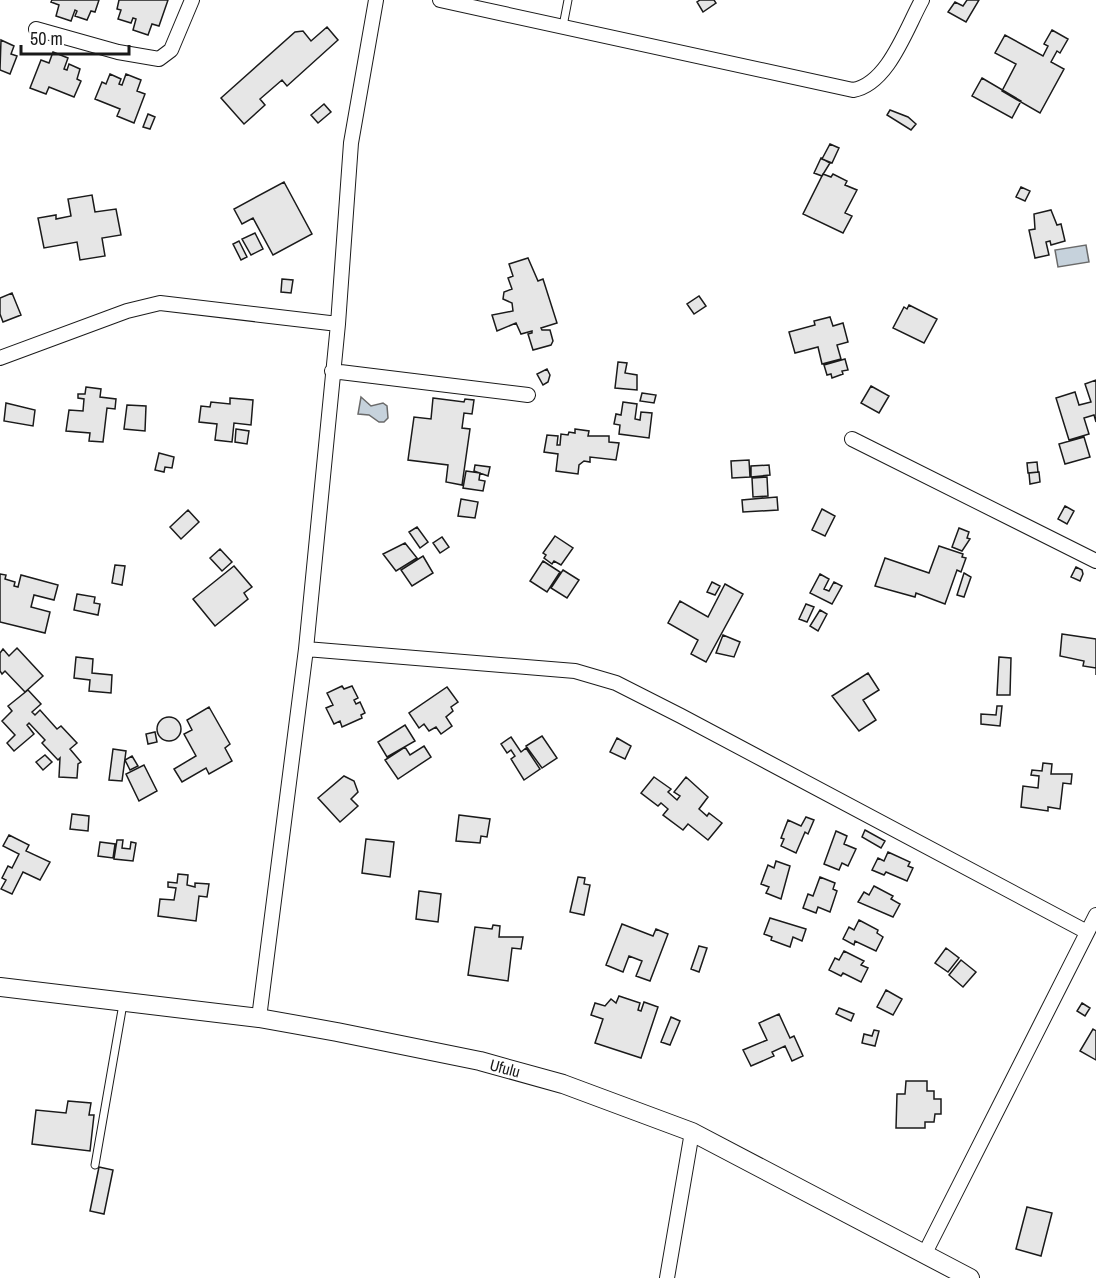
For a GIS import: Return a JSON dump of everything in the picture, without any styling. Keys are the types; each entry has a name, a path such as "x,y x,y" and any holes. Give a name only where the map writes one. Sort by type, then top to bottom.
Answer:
{"street":[{"path":"36,29 118,52 159,59 171,50 192,0"},
{"path":"259,1018 306,649 338,324 351,142 376,0"},
{"path":"440,0 853,90 869,86 882,73 922,0"},
{"path":"0,358 127,311 160,303 338,324"},
{"path":"332,371 528,395"},
{"path":"852,439 1096,561"},
{"path":"306,649 575,671 596,675 681,716 1087,932"},
{"path":"924,1255 1096,915"},
{"name":"Ufulu","path":"0,987 259,1018 399,1042 563,1084 692,1132 970,1278"},
{"path":"667,1278 692,1132"}],"lane":[{"path":"563,26 568,0"},
{"path":"95,1165 124,1001"}],"shaded area":[{"path":"1086,245 1089,262 1058,267 1055,250"},
{"path":"361,397 371,406 383,403 387,406 388,418 384,422 379,422 369,415 358,414"}],"building":[{"path":"52,0 99,0 95,12 91,11 87,20 75,16 77,11 75,10 71,21 56,16 59,5 51,2"},
{"path":"119,0 168,0 159,26 152,24 148,35 133,30 136,19 133,18 131,23 118,19 121,10 117,9"},
{"path":"714,0 716,3 703,12 697,2"},
{"path":"967,0 979,0 966,22 948,12 955,2 963,6"},
{"path":"327,27 338,40 287,86 282,80 260,99 265,105 244,124 221,98 295,32 303,31 311,41"},
{"path":"1052,30 1068,39 1060,53 1057,51 1051,62 1064,69 1040,113 1002,91 1016,64 995,53 1005,35 1043,56 1048,46 1044,44"},
{"path":"1,40 14,46 11,54 17,56 10,74 0,70"},
{"path":"53,52 68,58 64,69 67,70 69,64 80,69 77,79 81,81 74,97 49,87 46,94 30,88 41,60 49,63"},
{"path":"110,74 121,79 119,84 122,85 126,74 141,80 137,91 145,94 134,123 117,116 120,109 95,99 102,82 106,84"},
{"path":"982,78 1021,101 1012,118 972,96"},
{"path":"324,104 331,112 318,123 311,115"},
{"path":"890,110 908,117 916,124 911,130 887,115"},
{"path":"148,114 155,117 150,129 143,127"},
{"path":"830,144 839,148 832,163 822,159"},
{"path":"821,158 830,163 822,176 814,173"},
{"path":"823,174 831,177 833,174 847,181 845,185 857,190 845,213 852,216 843,233 803,214"},
{"path":"284,182 312,234 273,255 253,218 242,224 234,209"},
{"path":"1021,187 1030,191 1025,201 1016,197"},
{"path":"92,195 95,212 116,209 121,235 102,238 105,256 80,260 77,242 44,248 38,218 56,215 56,219 71,216 68,199"},
{"path":"1051,210 1057,225 1061,224 1065,241 1051,245 1050,241 1046,242 1049,255 1035,258 1029,230 1035,229 1034,214"},
{"path":"255,233 263,249 251,255 242,239"},
{"path":"239,241 247,257 241,260 233,244"},
{"path":"528,258 538,281 543,279 557,323 541,328 550,330 553,341 551,345 533,350 528,334 532,331 521,334 516,323 497,331 492,315 513,311 512,303 503,299 504,292 512,289 508,278 513,276 509,264"},
{"path":"282,279 293,280 291,293 281,292"},
{"path":"12,293 21,315 3,322 0,314 0,298"},
{"path":"699,296 706,306 694,314 687,304"},
{"path":"909,305 937,319 924,343 893,328 904,307 907,309"},
{"path":"830,317 833,326 843,323 848,342 837,345 841,359 822,364 818,347 795,353 789,332 815,325 814,321"},
{"path":"845,359 848,370 832,378 831,374 827,375 824,365"},
{"path":"618,362 627,363 625,373 637,375 637,390 615,388"},
{"path":"547,369 550,375 548,382 543,385 537,374"},
{"path":"1096,380 1096,422 1094,415 1084,418 1089,434 1069,440 1056,398 1075,392 1079,405 1091,402 1085,384"},
{"path":"871,386 889,396 879,413 861,403"},
{"path":"86,387 101,389 100,397 116,399 115,409 107,408 103,442 89,441 90,433 66,431 69,410 83,411 84,399 78,398 78,394 85,394"},
{"path":"642,393 656,395 654,403 640,401"},
{"path":"230,398 253,400 251,425 234,423 232,442 215,440 217,424 199,422 201,406 210,407 211,402 230,404"},
{"path":"433,398 464,402 465,399 474,400 472,414 464,413 462,428 470,429 462,485 446,482 448,465 408,460 414,417 431,419"},
{"path":"623,402 637,404 635,419 640,420 641,412 652,413 649,438 619,434 620,425 614,424 616,414 621,415"},
{"path":"6,403 35,410 33,426 4,421"},
{"path":"127,405 146,406 145,431 124,429"},
{"path":"236,429 249,431 247,444 235,442"},
{"path":"575,429 589,431 588,436 609,436 609,442 619,443 616,460 590,457 590,462 584,461 579,465 578,474 556,471 558,454 544,452 547,435 558,436 557,445 560,445 561,434 575,433"},
{"path":"1084,437 1090,457 1065,464 1059,444"},
{"path":"159,453 174,457 172,468 165,467 164,472 155,470"},
{"path":"749,460 750,477 732,478 731,461"},
{"path":"1037,462 1038,472 1028,473 1027,463"},
{"path":"475,465 490,467 488,476 474,471"},
{"path":"769,465 770,475 751,477 751,466"},
{"path":"466,471 480,473 479,480 485,481 483,491 463,488"},
{"path":"1039,472 1040,482 1030,484 1029,473"},
{"path":"767,477 768,496 753,497 752,478"},
{"path":"777,497 778,510 743,512 742,500"},
{"path":"461,499 478,502 475,518 458,516"},
{"path":"1065,506 1074,511 1067,524 1058,519"},
{"path":"822,509 835,516 825,536 812,530"},
{"path":"188,510 199,522 181,539 170,527"},
{"path":"417,527 428,542 420,548 409,532"},
{"path":"959,528 969,532 967,538 970,539 962,551 952,547"},
{"path":"555,536 573,548 561,565 554,561 552,564 544,558 546,555 543,553"},
{"path":"442,537 449,547 440,553 433,543"},
{"path":"405,543 417,558 396,571 383,554"},
{"path":"939,546 963,554 962,557 966,558 961,572 957,570 945,604 916,593 915,597 875,586 885,558 929,573"},
{"path":"220,549 232,562 222,571 210,558"},
{"path":"423,556 433,573 412,586 401,570"},
{"path":"543,561 560,572 547,592 530,581"},
{"path":"115,565 125,566 122,585 112,583"},
{"path":"234,566 252,587 244,593 248,599 215,626 193,599"},
{"path":"1076,567 1082,570 1080,581 1071,577"},
{"path":"563,570 579,580 567,598 551,588"},
{"path":"964,573 971,577 964,597 957,595"},
{"path":"0,574 6,575 5,579 15,582 14,586 18,587 21,575 58,585 54,600 34,595 31,607 50,612 45,633 0,622"},
{"path":"820,574 829,579 824,589 829,591 834,582 842,586 832,604 810,593"},
{"path":"712,582 720,586 715,595 707,592"},
{"path":"725,584 743,594 706,662 691,654 698,640 668,623 680,601 708,617"},
{"path":"77,594 95,597 94,603 100,604 98,615 74,610"},
{"path":"806,604 814,607 807,622 799,619"},
{"path":"820,610 827,614 818,631 810,626"},
{"path":"1062,634 1096,639 1096,668 1083,666 1084,661 1060,656"},
{"path":"723,635 740,642 734,657 716,653"},
{"path":"17,648 43,676 25,692 5,671 2,674 0,671 0,653 3,649 9,656"},
{"path":"76,657 93,659 92,673 112,675 111,693 89,691 90,680 74,678"},
{"path":"999,657 1011,658 1010,695 997,695"},
{"path":"868,673 879,690 863,700 876,720 859,731 832,696"},
{"path":"342,686 344,689 352,686 358,698 354,700 356,704 360,702 365,713 361,715 362,718 342,727 340,721 334,724 326,708 333,705 327,693"},
{"path":"447,687 458,702 451,707 453,711 446,717 452,726 441,734 436,727 429,731 424,724 419,728 409,713"},
{"path":"28,690 41,704 32,712 35,715 40,710 57,729 61,726 77,743 70,749 81,762 78,764 77,778 59,777 60,758 58,760 42,743 45,740 29,723 27,725 34,734 14,751 7,743 15,735 2,721 12,711 8,706"},
{"path":"997,706 1002,706 1000,726 981,724 981,714 996,715"},
{"path":"209,707 230,744 225,748 232,761 209,774 206,768 182,782 174,769 196,756 184,734 192,730 187,720"},
{"path":"169,717 178,720 181,729 178,738 169,741 160,738 157,729 160,720"},
{"path":"405,725 415,741 387,757 378,742"},
{"path":"155,732 157,742 148,744 146,734"},
{"path":"542,736 557,758 542,768 526,746"},
{"path":"511,737 521,752 526,748 540,769 524,780 511,759 515,756 511,750 507,753 501,744"},
{"path":"617,738 631,746 625,759 610,752"},
{"path":"424,746 431,757 398,779 385,760 405,747 410,755"},
{"path":"113,749 126,751 122,781 109,780"},
{"path":"45,755 52,762 43,770 36,762"},
{"path":"132,756 138,766 130,770 125,760"},
{"path":"1043,763 1052,764 1051,774 1072,774 1071,784 1063,783 1060,809 1048,807 1048,811 1021,807 1023,786 1038,788 1039,776 1031,775 1032,770 1042,771"},
{"path":"144,765 157,791 139,801 126,774"},
{"path":"344,776 354,781 358,792 351,799 358,806 340,822 318,798"},
{"path":"654,777 671,789 668,792 677,800 680,796 674,792 686,777 708,797 699,809 707,816 709,813 722,823 708,840 688,824 683,830 663,815 668,809 661,803 658,806 641,793"},
{"path":"72,814 89,816 88,831 70,829"},
{"path":"459,815 490,819 487,837 481,836 480,843 456,841"},
{"path":"806,817 814,820 808,834 805,832 796,853 781,846 784,839 781,838 788,820 801,826"},
{"path":"865,830 885,841 881,848 862,837"},
{"path":"836,831 847,836 844,844 856,849 848,866 842,863 839,870 824,864"},
{"path":"9,835 29,845 26,851 50,862 40,880 23,872 12,894 1,889 6,880 2,878 8,866 12,868 19,854 3,846"},
{"path":"366,839 394,842 390,877 362,873"},
{"path":"117,840 123,840 122,848 130,849 131,842 136,843 133,861 114,859"},
{"path":"100,842 115,844 113,858 98,856"},
{"path":"888,852 910,862 908,866 913,868 907,881 886,872 884,875 872,870 878,858 884,861"},
{"path":"776,861 790,866 781,899 766,893 769,887 761,884 768,865 774,868"},
{"path":"178,874 188,875 187,885 195,887 195,883 209,884 207,897 199,896 196,921 158,916 160,899 174,900 176,888 168,887 168,882 177,883"},
{"path":"578,877 585,878 584,884 590,885 584,915 570,912"},
{"path":"820,877 835,883 833,889 837,891 830,912 818,907 816,913 803,908 808,894 813,896"},
{"path":"874,886 893,896 891,899 900,904 893,917 858,902 864,892 869,895"},
{"path":"419,891 441,894 438,922 416,919"},
{"path":"770,918 806,929 802,941 793,937 790,947 771,940 772,937 764,934"},
{"path":"859,920 878,930 877,933 883,937 876,951 855,941 854,945 843,939 849,927 854,930"},
{"path":"622,924 653,936 656,929 668,934 650,981 636,976 642,961 629,956 623,972 606,965"},
{"path":"493,925 500,926 499,937 523,937 521,949 512,948 508,981 468,975 475,927 492,929"},
{"path":"699,946 707,948 699,972 691,969"},
{"path":"946,948 959,958 948,972 935,963"},
{"path":"844,951 864,961 861,965 868,968 861,982 843,973 841,976 829,970 835,958 839,960"},
{"path":"961,960 976,972 963,987 949,975"},
{"path":"886,990 902,999 893,1015 877,1007"},
{"path":"619,996 640,1003 638,1010 641,1011 644,1002 658,1007 641,1058 595,1043 603,1019 591,1015 595,1003 605,1006 611,999 616,1003"},
{"path":"1082,1003 1090,1008 1085,1016 1077,1011"},
{"path":"839,1008 854,1014 851,1021 836,1014"},
{"path":"779,1014 790,1038 794,1036 803,1056 792,1061 785,1046 772,1052 774,1056 751,1066 743,1050 767,1040 759,1023"},
{"path":"671,1017 680,1021 670,1045 661,1042"},
{"path":"1093,1029 1096,1031 1096,1060 1080,1051"},
{"path":"874,1030 879,1031 875,1046 862,1043 864,1034 872,1036"},
{"path":"906,1081 927,1081 927,1091 934,1091 934,1099 941,1099 941,1114 935,1114 934,1122 925,1122 925,1128 896,1128 897,1094 905,1094"},
{"path":"68,1101 91,1103 89,1115 94,1115 90,1151 32,1144 36,1110 66,1113"},
{"path":"99,1167 113,1170 104,1214 90,1211"},
{"path":"1027,1207 1052,1213 1041,1256 1016,1249"}]}
